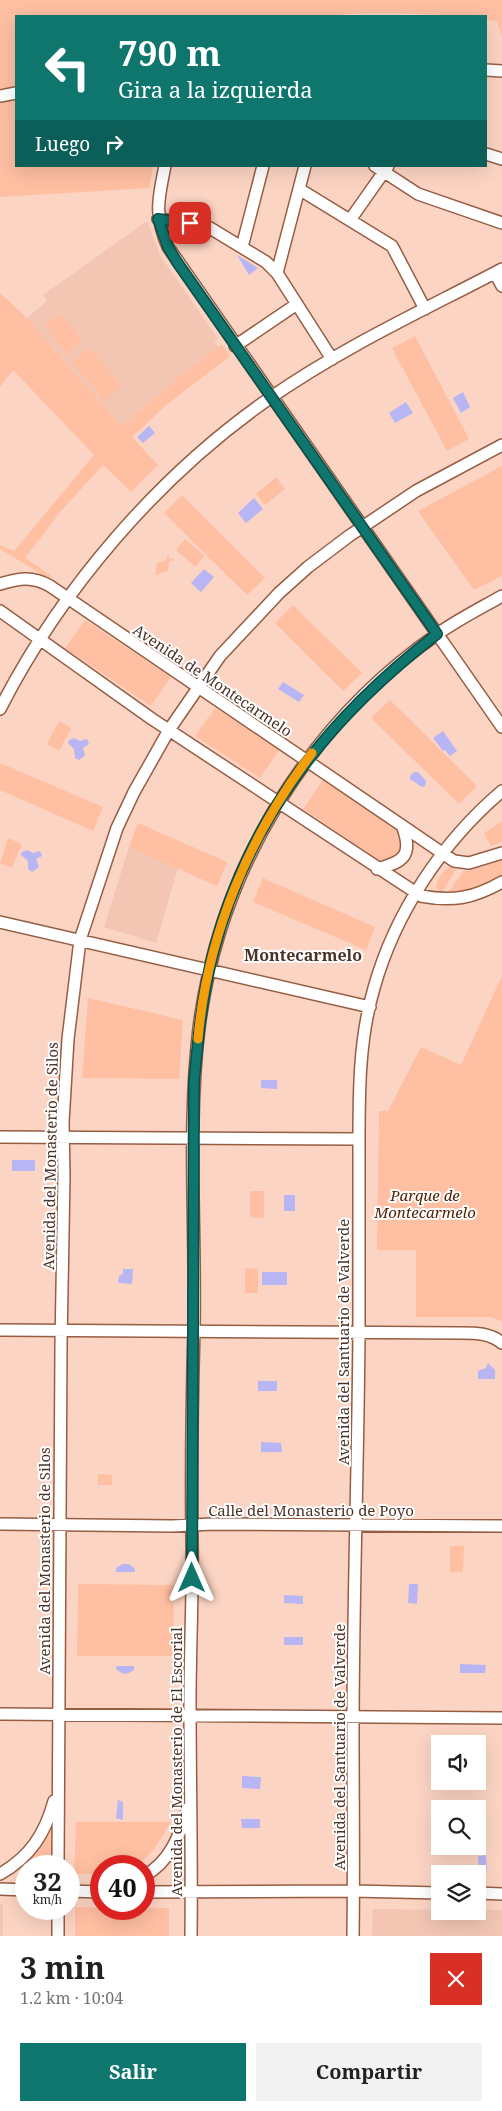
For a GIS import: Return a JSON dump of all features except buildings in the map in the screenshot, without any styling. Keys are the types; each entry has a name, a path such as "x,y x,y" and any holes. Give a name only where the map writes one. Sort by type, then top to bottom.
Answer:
{"street":[{"path":"487,70 502,71"},
{"path":"0,96 15,93"},
{"path":"487,154 502,159"},
{"path":"165,167 158,205 158,219 168,247 235,346 502,727"},
{"path":"242,248 263,167"},
{"path":"277,273 305,167"},
{"path":"350,220 382,168 418,194 502,223"},
{"path":"299,189 392,246 424,309"},
{"path":"158,219 202,225 266,262 277,273 332,359"},
{"path":"0,709 40,639 67,599 97,560 149,502 194,459 271,397 332,359 498,271 502,286"},
{"path":"235,346 297,304"},
{"name":"Avenida del Monasterio de Silos","path":"58,1855 63,1122 68,1039 80,940 118,828 134,792 169,730 220,656 279,593 308,567 361,526 416,491 502,445"},
{"name":"Avenida de Montecarmelo","path":"0,584 15,579 31,578 45,584 454,861 469,863 502,853"},
{"name":"Avenida del Monasterio de El Escorial","path":"191,1936 192,1796 190,1716 194,1330 194,1082 199,1027 210,970 222,921 237,881 278,803 306,761 366,693 437,634 502,596"},
{"path":"0,611 169,730 377,869 421,896 440,900 462,898 476,895 502,882"},
{"name":"Avenida del Santuario de Valverde","path":"353,1936 353,1718 359,1331 359,1140 360,1071 366,1022 373,991 387,946 416,893 442,854 480,810 502,791"},
{"path":"377,869 402,860 407,852 408,845 403,828"},
{"path":"0,922 370,1007"},
{"path":"0,1137 359,1140"},
{"path":"0,1330 359,1331 484,1334 496,1338 502,1343"},
{"name":"Calle del Monasterio de Poyo","path":"0,1524 502,1526"},
{"path":"0,1714 502,1718"},
{"name":"Avenida del Monasterio de Silos","path":"0,1874 18,1864 35,1845 47,1823 58,1777"},
{"path":"155,1866 172,1849 181,1831 192,1796"},
{"path":"0,1889 15,1890"},
{"path":"155,1892 353,1891 431,1893"},
{"path":"486,1893 502,1894"},
{"path":"53,1920 58,1932"}],"shaded area":[{"path":"147,221 160,255 218,339 214,341 218,347 167,387 122,427 27,318 47,301 43,295"},
{"path":"129,847 178,868 156,943 104,927"},
{"path":"0,1904 3,1904 3,1936 0,1936"},
{"path":"373,1909 431,1910 431,1920 486,1920 486,1910 502,1910 502,1936 372,1936"}],"green space":[{"path":"0,0 502,0 502,38 497,21 487,20 487,15 367,13 338,15 15,15 15,167 153,167 149,188 0,197"},
{"path":"0,293 27,318 122,427 167,387 218,347 222,345 230,356 165,406 132,437 158,465 131,492 103,465 61,511 25,558 52,576 49,579 0,549 0,545 14,551 94,455 13,370 0,387"},
{"path":"60,313 83,341 67,354 45,326"},
{"path":"415,336 469,439 447,451 392,348"},
{"path":"90,347 122,386 104,401 72,362"},
{"path":"502,466 502,576 474,590 418,511"},
{"path":"276,477 285,489 265,505 256,494"},
{"path":"182,495 265,578 247,595 164,513"},
{"path":"185,539 205,556 195,567 176,550"},
{"path":"169,554 169,559 173,558 174,560 169,562 168,571 155,575 157,563 167,560 167,555"},
{"path":"293,605 362,673 343,691 275,623"},
{"path":"85,620 171,677 151,706 65,648"},
{"path":"390,700 477,786 459,804 371,718"},
{"path":"215,708 280,749 260,778 195,736"},
{"path":"59,721 71,728 59,751 47,744"},
{"path":"0,763 103,807 93,831 0,790"},
{"path":"323,780 398,831 404,839 402,854 385,863 303,809"},
{"path":"502,821 502,842 491,846 484,833"},
{"path":"138,823 227,862 217,886 129,847"},
{"path":"8,838 22,844 12,868 0,863"},
{"path":"502,860 502,875 476,887 448,893 463,871 469,871"},
{"path":"450,867 456,869 442,893 436,887 439,878"},
{"path":"263,878 375,927 366,950 253,902"},
{"name":"Parque de Montecarmelo","path":"502,976 502,1321 490,1317 416,1317 416,1250 377,1250 379,1111 388,1111 421,1047 461,1065"},
{"path":"88,998 183,1020 179,1079 82,1078"},
{"path":"250,1191 264,1191 264,1218 250,1217"},
{"path":"245,1268 258,1269 258,1293 245,1293"},
{"path":"98,1474 112,1475 112,1485 98,1485"},
{"path":"450,1546 464,1546 463,1572 450,1572"},
{"path":"78,1584 174,1585 173,1656 77,1656"},
{"path":"76,1822 171,1822 149,1855 90,1855 90,1874 80,1874 80,1855 75,1855"},
{"path":"53,1828 54,1855 33,1855"},
{"path":"80,1907 90,1907 90,1920 155,1920 155,1908 169,1908 169,1936 75,1936 75,1920 80,1920"}],"water":[{"path":"237,255 258,268 249,275"},
{"path":"463,392 470,407 461,413 453,398"},
{"path":"406,402 413,413 395,423 389,413"},
{"path":"149,426 155,433 143,443 137,437"},
{"path":"254,498 263,509 246,523 238,513"},
{"path":"204,569 214,577 201,592 191,583"},
{"path":"283,682 304,695 299,702 278,689"},
{"path":"443,731 457,751 450,756 445,750 443,751 433,738"},
{"path":"74,738 80,741 87,739 89,744 83,748 85,755 79,760 75,758 74,749 68,743 69,740"},
{"path":"414,772 418,772 426,781 425,786 422,787 410,779"},
{"path":"27,850 33,853 40,851 42,856 36,859 39,867 32,872 28,869 28,861 21,855 22,852"},
{"path":"261,1080 277,1080 277,1089 261,1088"},
{"path":"12,1160 35,1160 35,1171 12,1171"},
{"path":"284,1195 295,1195 295,1211 284,1211"},
{"path":"123,1269 133,1269 132,1284 118,1283 119,1276 123,1274"},
{"path":"262,1272 287,1272 287,1285 262,1285"},
{"path":"488,1363 495,1370 495,1379 478,1379 478,1371 486,1368"},
{"path":"258,1381 277,1381 277,1391 258,1391"},
{"path":"261,1442 281,1443 282,1452 261,1452"},
{"path":"123,1564 129,1564 135,1569 135,1572 116,1572 116,1568"},
{"path":"409,1584 418,1584 417,1604 408,1603"},
{"path":"284,1595 303,1596 303,1604 284,1603"},
{"path":"284,1637 303,1637 303,1645 284,1645"},
{"path":"460,1664 486,1665 485,1673 460,1673"},
{"path":"116,1666 134,1666 134,1670 123,1673 116,1669"},
{"path":"242,1776 261,1777 260,1789 242,1788"},
{"path":"118,1800 123,1802 122,1820 116,1818"},
{"path":"241,1819 260,1819 260,1828 242,1828"},
{"path":"486,1855 487,1870 486,1865 479,1865 478,1856"}],"slow traffic":[{"path":"198,1039 213,954 225,912 237,881 278,803 312,753"}],"district":[{"name":"Montecarmelo","path":"303,955"}],"route":[{"path":"190,223 158,219 160,229 177,262 437,634 366,693 317,746 306,761 278,803 237,881 225,912 213,954 199,1027 194,1082 192,1578"}]}
